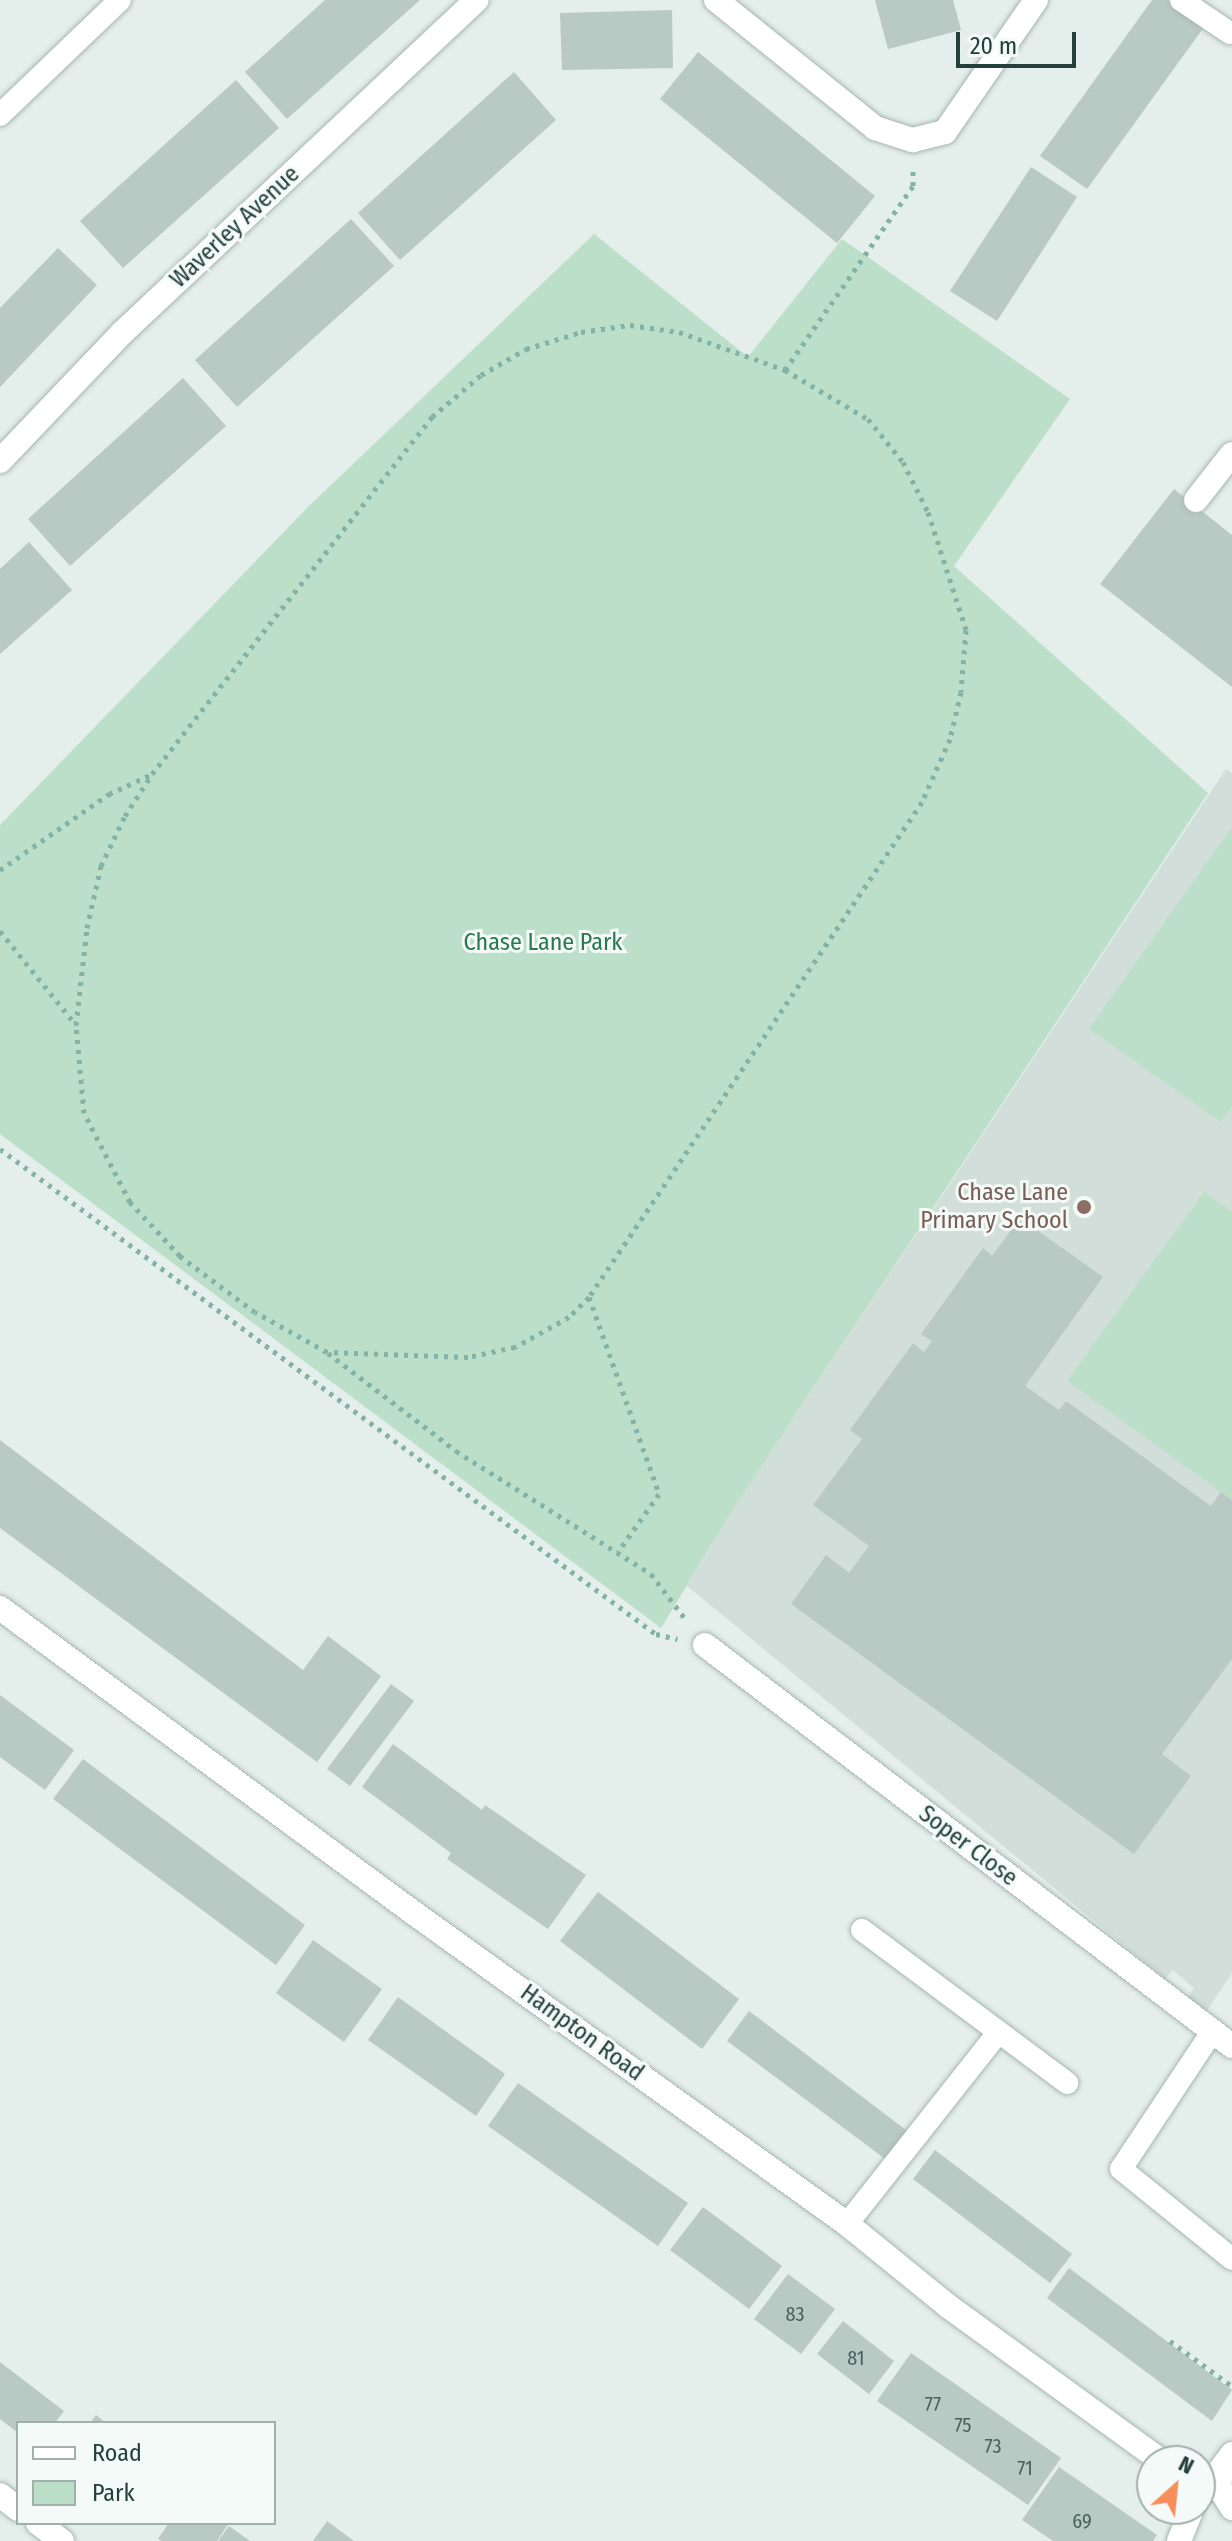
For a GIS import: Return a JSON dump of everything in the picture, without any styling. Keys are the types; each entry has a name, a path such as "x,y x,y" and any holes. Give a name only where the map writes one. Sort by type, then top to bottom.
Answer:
{"street":[{"name":"Waverley Avenue","path":"0,461 123,332 477,0"},
{"path":"716,0 875,128 913,140 945,132 1036,0"},
{"path":"1196,500 1232,454"},
{"name":"Hampton Road","path":"0,1608 411,1911 847,2224 948,2306 1139,2445"},
{"name":"Soper Close","path":"705,1645 1222,2039"},
{"path":"1216,2479 1232,2454"},
{"path":"0,2495 16,2507"},
{"path":"1216,2495 1232,2508"},
{"path":"41,2525 62,2541"}],"lane":[{"path":"0,115 120,0"},
{"path":"1181,0 1230,33"},
{"path":"862,1930 1067,2083"},
{"path":"847,2224 998,2033"},
{"path":"1222,2039 1121,2169 1232,2259"}],"path":[{"path":"785,370 913,186 913,140"},
{"path":"327,1352 468,1357 515,1347 569,1317 589,1297 922,802 950,739 961,692 966,630 928,512 903,462 868,419 785,370 679,332 630,325 581,332 526,349 481,375 432,417 152,774 125,816 101,866 87,928 76,1025 84,1113 130,1202 180,1256 255,1312 327,1352 456,1451 651,1574 705,1645"},
{"path":"0,870 109,794 152,774"},
{"path":"0,931 76,1025"},
{"path":"0,1149 656,1634"},
{"path":"589,1297 659,1494 618,1552"},
{"path":"1170,2341 1232,2386"}],"shaded area":[{"name":"Chase Lane Primary School","path":"1226,769 1232,773 1232,1973 1206,2012 1188,1997 1194,1988 1173,1970 1165,1979 687,1586 732,1511"}],"green space":[{"name":"Chase Lane Park","path":"594,234 748,357 842,239 1070,399 954,566 1208,793 732,1511 661,1628 0,1134 0,825 309,506"},
{"path":"1232,827 1232,1106 1221,1122 1089,1029"},
{"path":"1204,1192 1232,1212 1232,1500 1067,1381"}],"building":[{"path":"325,0 420,0 287,119 245,72"},
{"path":"875,0 953,0 961,30 888,49"},
{"path":"1152,0 1167,0 1204,27 1087,189 1040,156"},
{"path":"672,10 673,68 562,70 560,13"},
{"path":"698,52 875,196 837,243 660,99"},
{"path":"514,72 556,120 400,260 358,213"},
{"path":"236,80 279,128 123,268 80,221"},
{"path":"1031,167 1077,197 997,321 950,291"},
{"path":"351,219 394,266 237,407 195,360"},
{"path":"58,248 97,285 0,387 0,308"},
{"path":"183,378 226,426 70,566 28,519"},
{"path":"1174,489 1232,535 1232,687 1100,584"},
{"path":"29,542 72,590 0,654 0,569"},
{"path":"1020,1218 1103,1277 1025,1386 1059,1410 1066,1401 1211,1506 1221,1492 1232,1500 1232,1659 1162,1754 1191,1776 1134,1854 791,1604 826,1555 849,1573 869,1546 813,1505 862,1439 850,1430 913,1343 924,1352 932,1341 921,1334 983,1248 992,1256"},
{"path":"0,1440 303,1670 328,1636 381,1676 317,1762 0,1528"},
{"path":"391,1684 414,1701 350,1786 327,1769"},
{"path":"0,1695 74,1750 45,1790 0,1757"},
{"path":"393,1744 482,1810 485,1805 586,1875 548,1929 447,1859 451,1853 362,1787"},
{"path":"83,1759 305,1925 276,1965 53,1799"},
{"path":"598,1892 739,1999 702,2049 560,1941"},
{"path":"313,1940 382,1989 344,2042 276,1993"},
{"path":"398,1997 505,2074 476,2116 368,2040"},
{"path":"749,2011 914,2136 892,2164 727,2041"},
{"path":"518,2083 688,2203 658,2246 488,2126"},
{"path":"935,2150 1072,2254 1050,2283 913,2179"},
{"path":"703,2207 782,2266 749,2309 670,2250"},
{"path":"1069,2268 1232,2390 1212,2421 1047,2298"},
{"path":"788,2274 835,2309 801,2354 754,2319"},
{"path":"843,2321 894,2361 869,2394 817,2354"},
{"path":"911,2353 1061,2458 1028,2505 877,2401"},
{"path":"0,2362 64,2411 56,2421 16,2421 16,2431 0,2419"},
{"path":"1059,2467 1136,2520 1136,2525 1143,2525 1157,2535 1153,2541 1053,2541 1022,2520"},
{"path":"327,2521 354,2541 313,2541"},
{"path":"168,2525 228,2525 217,2541 158,2539"},
{"path":"229,2526 250,2541 218,2541"}],"place":[{"name":"Chase Lane Primary School","path":"1084,1207"}]}
